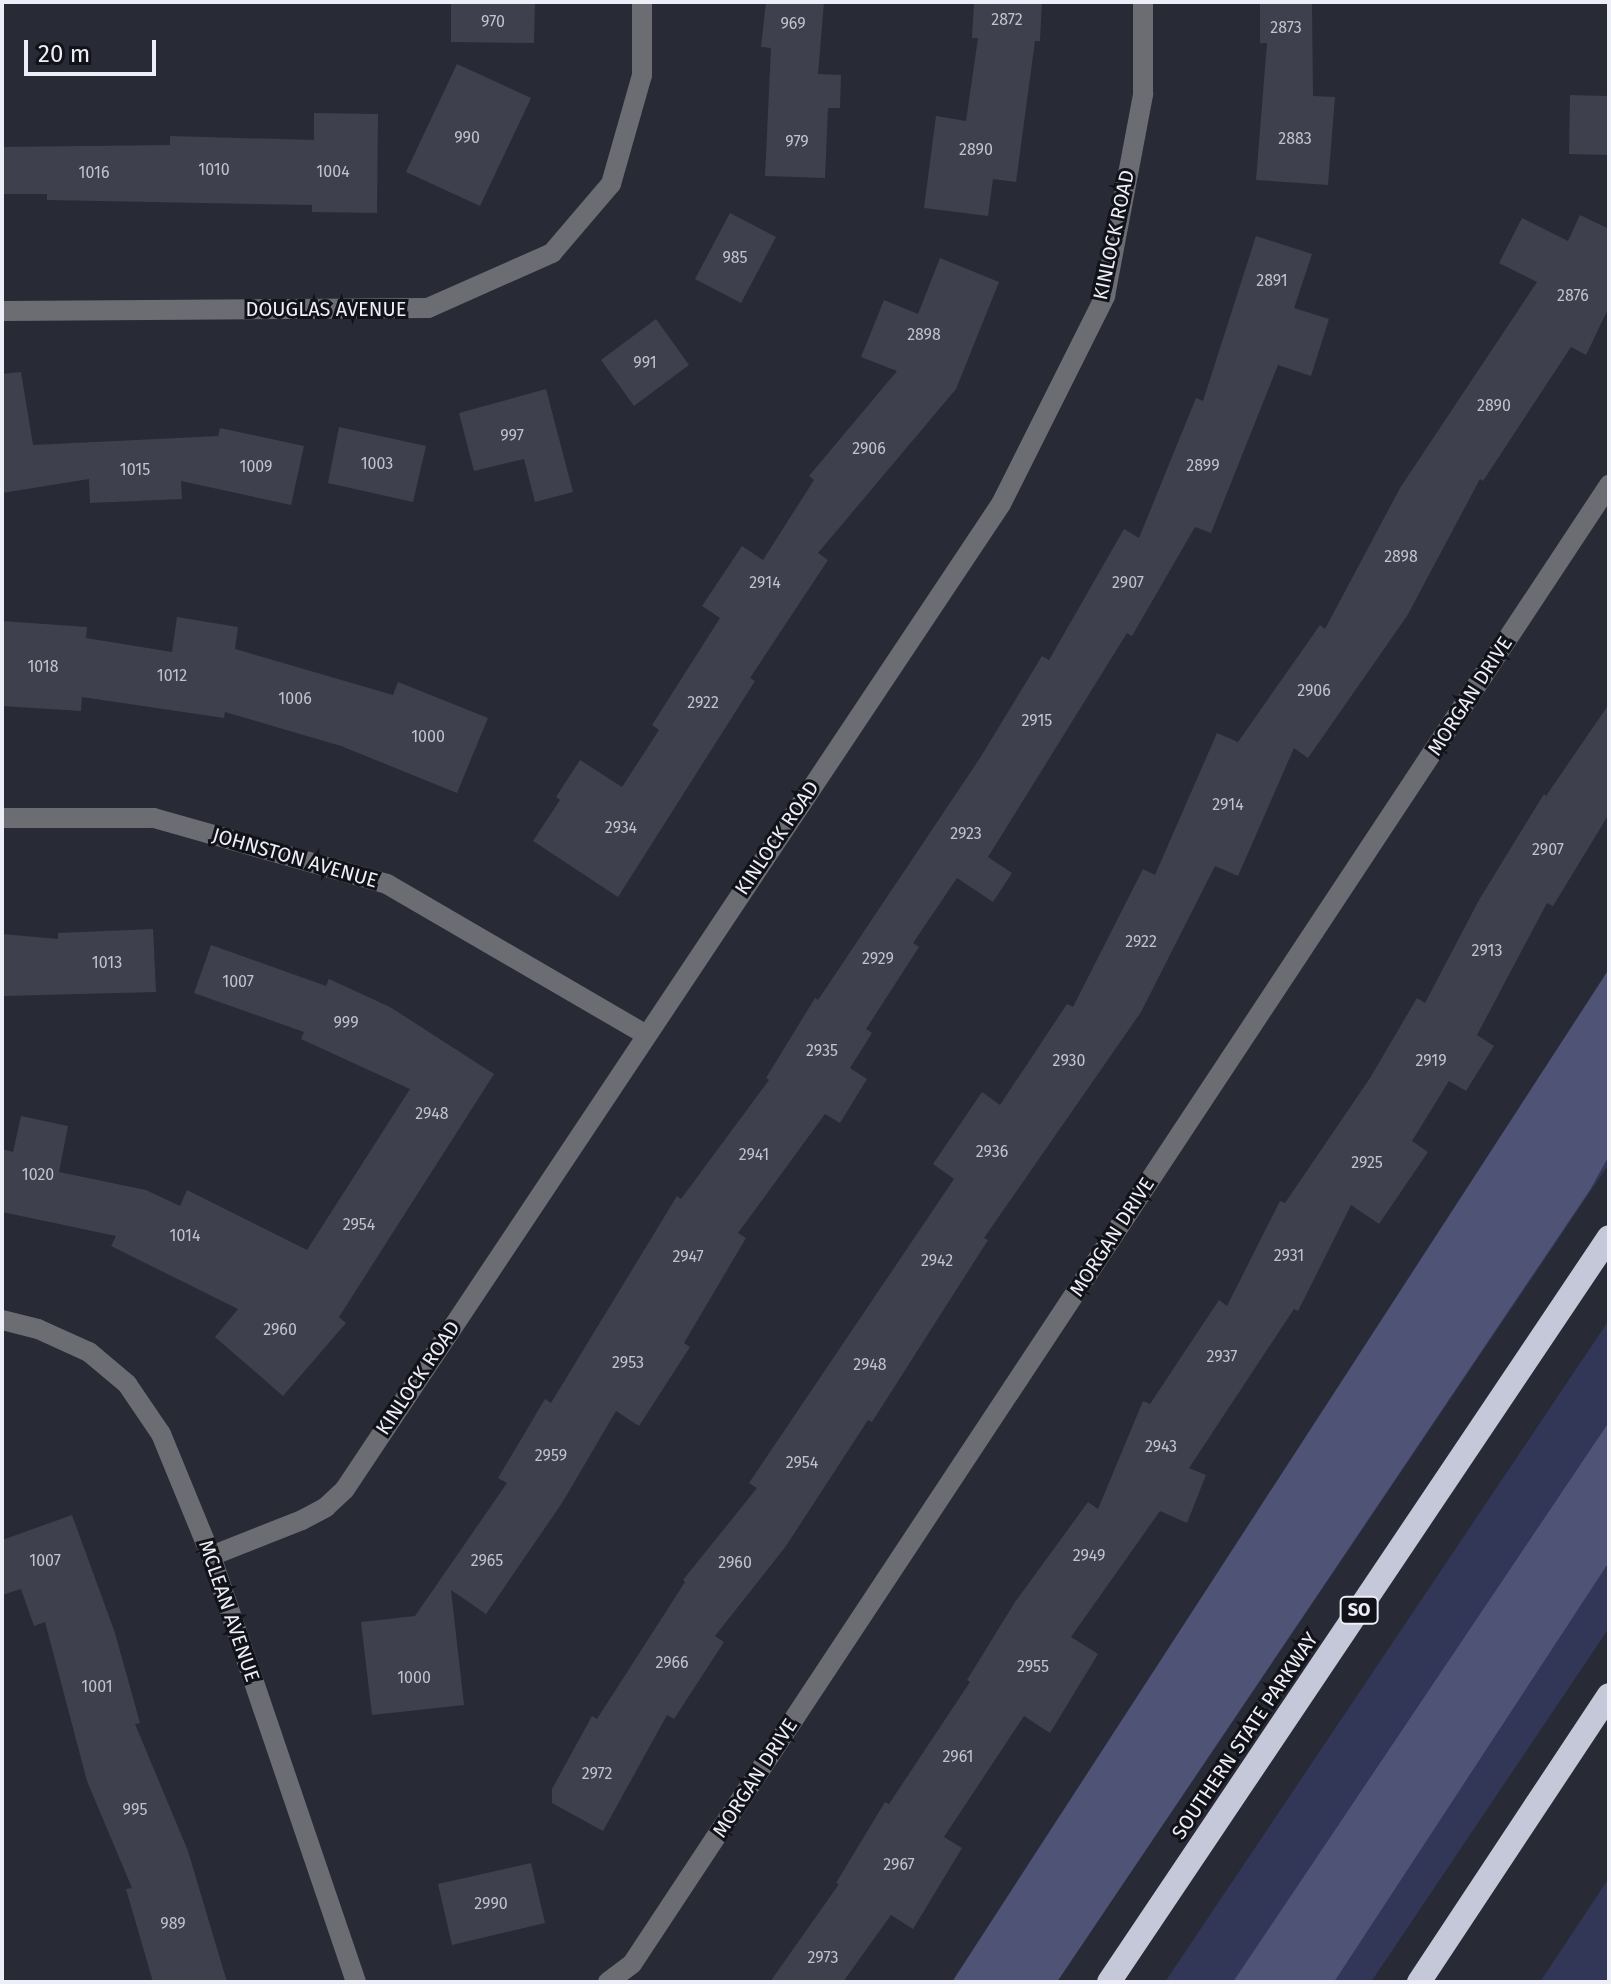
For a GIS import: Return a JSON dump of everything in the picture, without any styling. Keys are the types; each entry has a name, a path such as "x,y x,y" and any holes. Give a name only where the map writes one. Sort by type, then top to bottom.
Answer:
{"highway":[{"name":"SOUTHERN STATE PARKWAY","path":"1109,1982 1609,1237"},
{"path":"1419,1982 1609,1695"}],"street":[{"name":"DOUGLAS AVENUE","path":"2,311 428,308 552,253 611,184 642,75 642,2"},
{"name":"KINLOCK ROAD","path":"211,1556 302,1520 326,1507 345,1489 1001,504 1105,296 1143,94 1143,2"},
{"name":"MORGAN DRIVE","path":"608,1982 632,1964 1609,485"},
{"name":"JOHNSTON AVENUE","path":"2,818 154,818 387,884 646,1035"},
{"name":"MCLEAN AVENUE","path":"2,1320 38,1329 89,1352 127,1384 161,1434 211,1556 356,1982"}],"shaded area":[{"path":"1609,969 1609,1156 1590,1190 1057,1982 952,1982"},
{"path":"1609,1156 1609,1164 1057,1982 1590,1190"},
{"path":"1609,1320 1609,1628 1371,1982 1165,1982"},
{"path":"1609,1422 1609,1562 1336,1979 1333,1982 1233,1982"},
{"path":"1609,1878 1609,1982 1540,1982"}],"building":[{"path":"451,2 535,2 534,43 451,42"},
{"path":"766,2 824,2 818,74 841,75 840,108 828,108 825,178 765,176 771,48 761,47"},
{"path":"974,2 1042,2 1040,41 1035,41 1016,182 993,179 988,216 924,208 936,116 966,121 978,38 972,38"},
{"path":"1260,2 1312,2 1313,96 1335,97 1328,185 1256,180 1267,43 1260,43"},
{"path":"457,64 531,98 480,206 406,172"},
{"path":"1570,95 1609,96 1609,155 1569,154"},
{"path":"314,113 378,114 377,213 312,212 312,205 47,200 47,194 2,194 2,147 170,145 170,136 314,140"},
{"path":"730,213 776,237 741,303 695,279"},
{"path":"1580,215 1609,229 1609,307 1586,355 1571,347 1483,481 1480,479 1407,616 1308,758 1294,748 1238,876 1215,866 1141,1012 984,1238 988,1240 872,1422 868,1420 786,1546 715,1636 724,1642 674,1719 667,1715 603,1831 552,1803 552,1789 592,1716 597,1719 685,1582 683,1580 757,1488 749,1483 954,1179 933,1164 982,1092 1000,1105 1067,1004 1073,1007 1143,869 1155,875 1217,733 1238,742 1320,625 1325,629 1400,488 1537,282 1499,263 1522,218 1568,241"},
{"path":"1256,236 1312,254 1294,308 1329,319 1311,376 1278,365 1211,533 1195,527 1132,636 1127,633 988,857 1012,873 993,902 957,878 913,943 919,947 866,1029 872,1033 850,1068 867,1079 840,1123 825,1114 738,1233 746,1238 684,1343 690,1347 639,1426 616,1411 562,1503 486,1614 451,1590 464,1705 372,1715 361,1622 415,1616 507,1483 498,1478 545,1399 551,1403 677,1196 681,1199 769,1080 766,1078 815,998 818,1000 980,758 1042,656 1049,660 1124,529 1139,538 1196,398 1203,401"},
{"path":"940,258 999,282 956,389 818,553 828,560 750,678 755,681 618,897 533,841 560,800 556,797 580,760 622,787 659,730 652,725 720,618 702,606 742,546 763,560 814,480 809,476 897,371 861,357 884,300 918,314"},
{"path":"656,319 689,365 634,406 601,360"},
{"path":"21,372 33,445 218,436 220,428 304,446 291,505 181,481 182,499 90,503 89,479 2,493 2,374"},
{"path":"546,389 573,492 535,502 524,459 474,471 459,413"},
{"path":"339,427 426,446 413,502 328,483"},
{"path":"177,617 238,627 235,649 393,695 398,682 488,718 457,793 341,746 225,712 224,718 82,697 81,711 2,706 2,621 87,627 86,638 172,652"},
{"path":"1609,704 1609,814 1553,906 1547,903 1477,1035 1494,1046 1466,1091 1449,1081 1412,1141 1428,1152 1379,1224 1351,1205 1298,1311 1294,1309 1189,1468 1206,1475 1187,1523 1160,1511 1071,1637 1098,1654 1050,1733 1024,1716 944,1837 962,1848 913,1929 891,1915 843,1982 770,1982 839,1884 836,1883 885,1802 889,1804 970,1682 967,1680 1015,1602 1088,1502 1098,1509 1143,1401 1150,1404 1219,1300 1227,1306 1280,1201 1285,1203 1370,1078 1417,998 1425,1003 1479,900 1544,794 1546,796"},
{"path":"153,929 156,992 2,996 2,934 58,939 58,933"},
{"path":"211,945 326,986 329,979 390,1007 494,1074 339,1317 346,1323 283,1396 215,1337 238,1309 111,1246 116,1236 2,1212 2,1149 13,1152 21,1116 68,1126 59,1172 146,1190 180,1206 187,1190 307,1250 410,1089 301,1039 304,1032 194,993"},
{"path":"72,1515 115,1633 140,1723 135,1724 188,1851 227,1982 153,1982 126,1889 132,1888 87,1781 45,1622 34,1626 21,1589 2,1595 2,1540"},
{"path":"531,1863 545,1923 452,1945 438,1884"}]}
